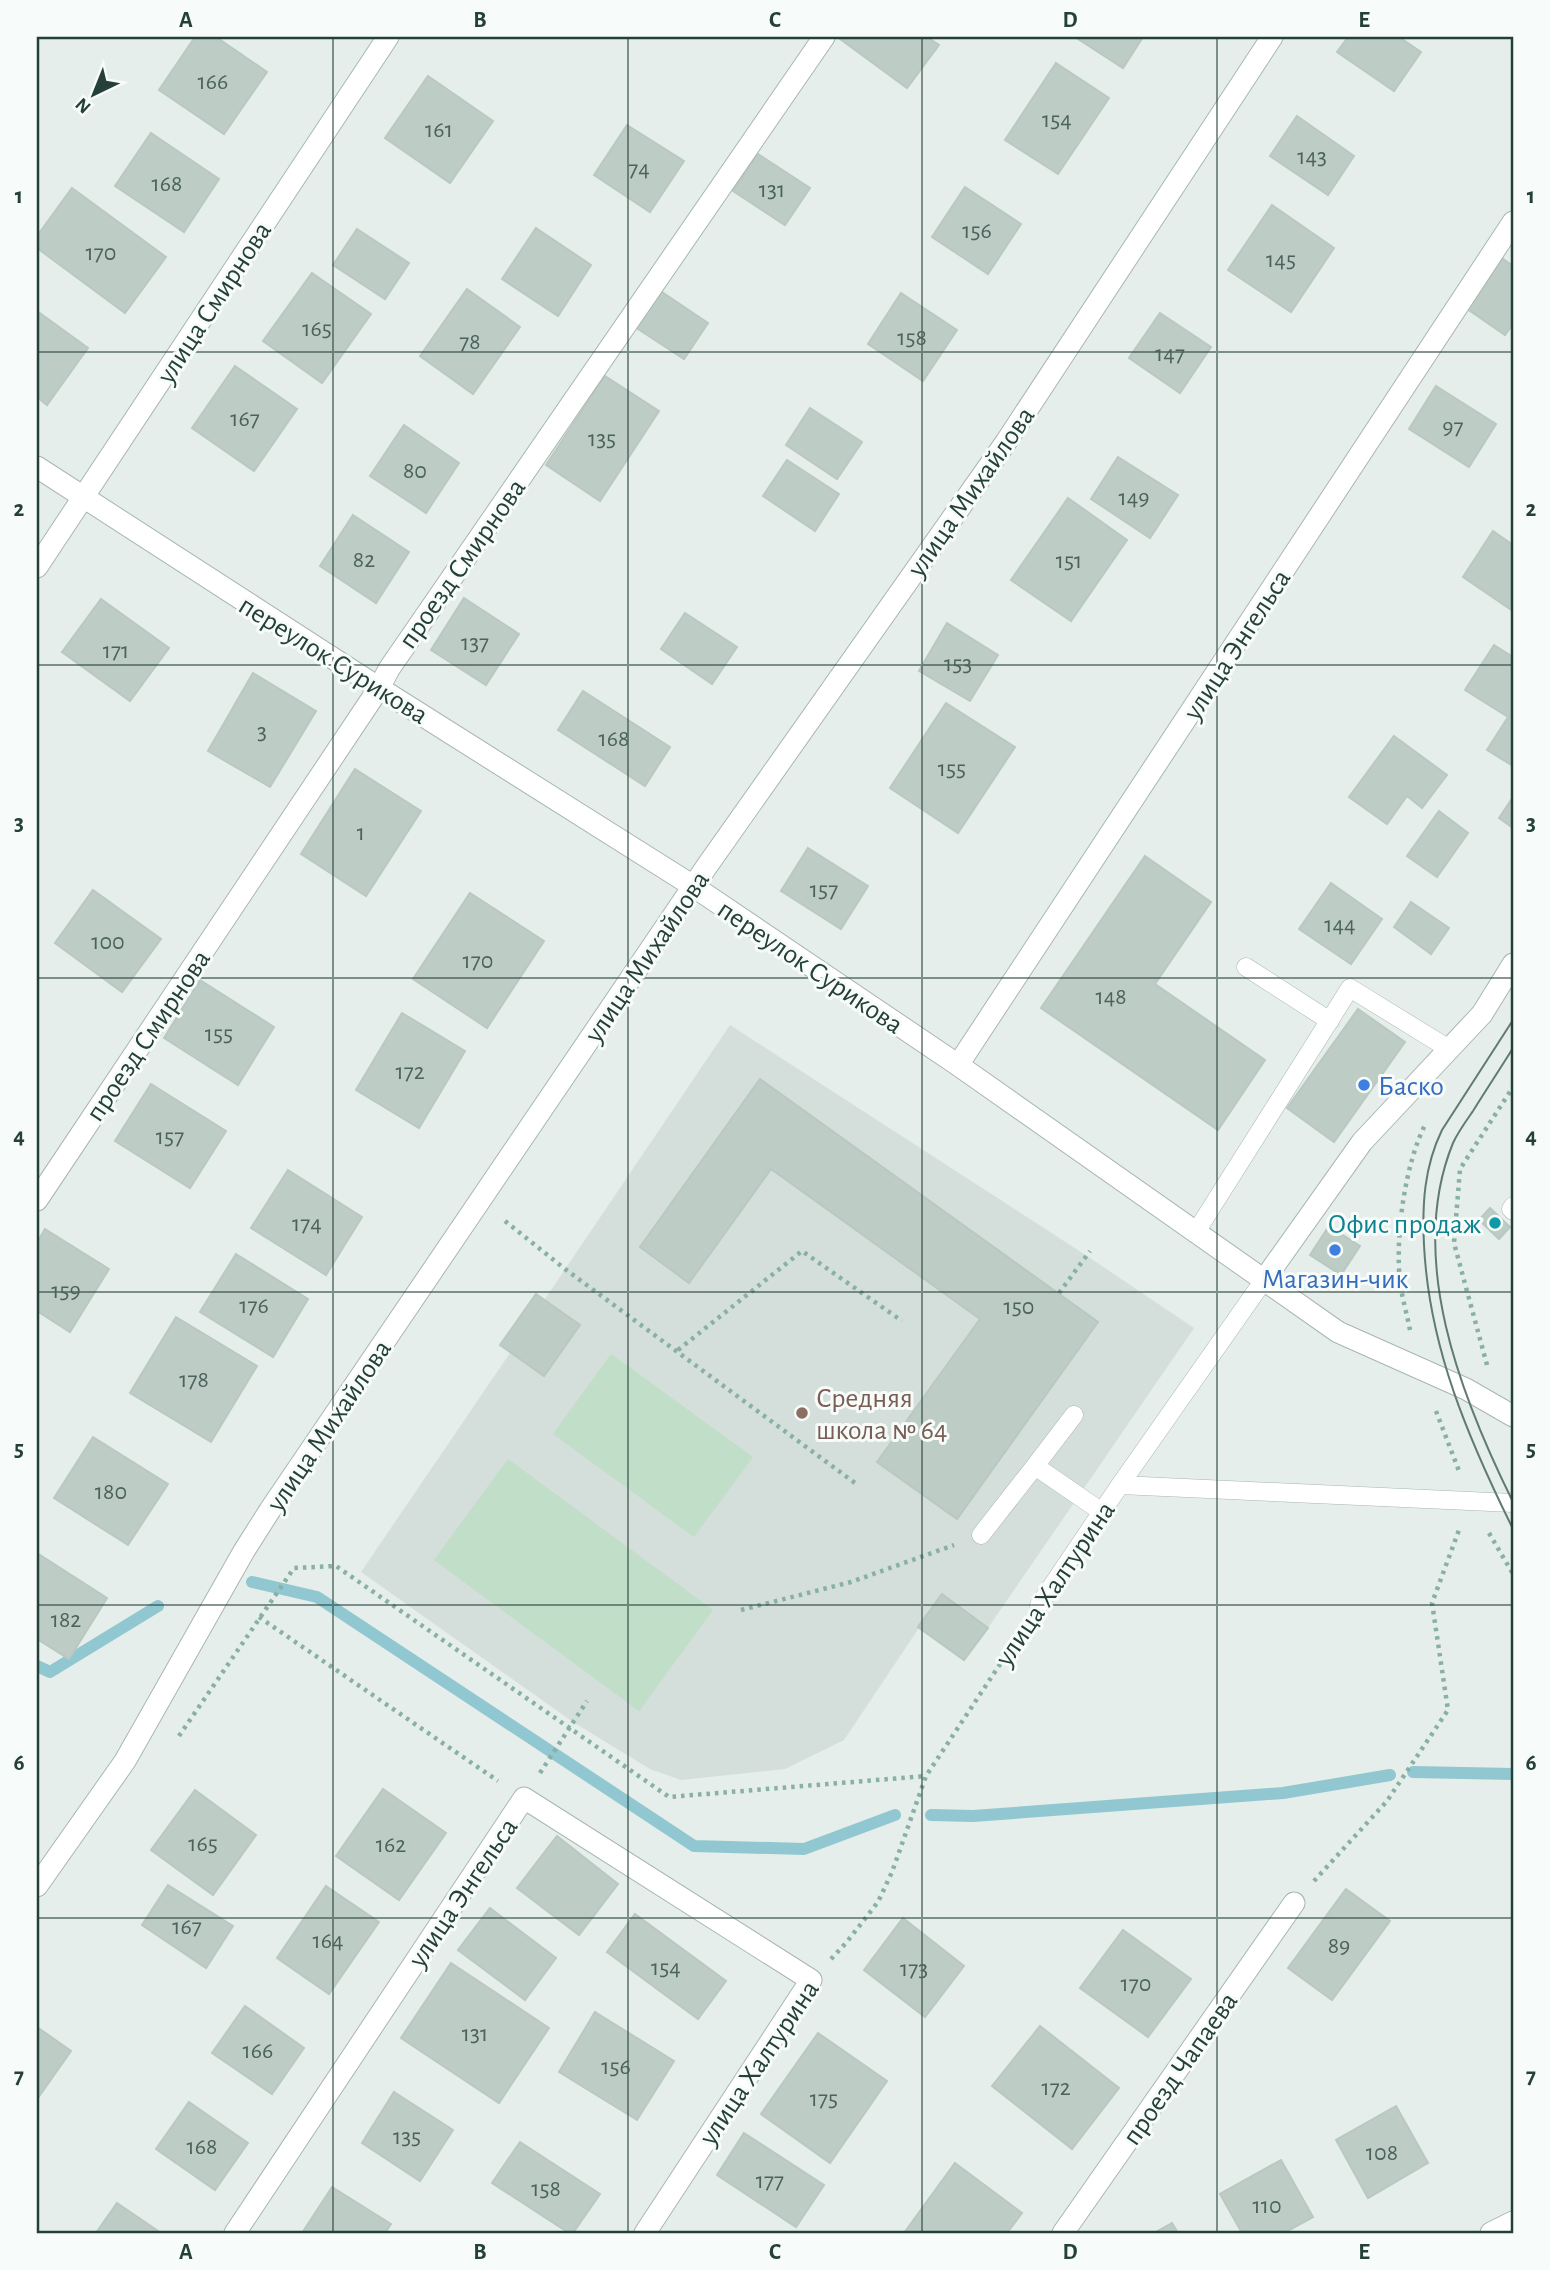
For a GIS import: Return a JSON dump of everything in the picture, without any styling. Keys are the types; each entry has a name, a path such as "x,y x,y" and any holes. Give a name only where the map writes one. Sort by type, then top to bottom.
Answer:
{"street":[{"name":"улица Смирнова","path":"37,567 388,37"},
{"name":"проезд Смирнова","path":"37,1200 379,688 404,646 824,37"},
{"name":"улица Михайлова","path":"37,1886 125,1761 264,1520 693,886 1006,442 1272,37"},
{"name":"улица Энгельса","path":"958,1065 1513,222"},
{"name":"переулок Сурикова","path":"37,467 379,688 693,886 958,1065 1338,1332 1466,1389 1513,1416"},
{"name":"улица Халтурина","path":"1264,1280 1362,1142 1482,1014 1513,964"},
{"name":"улица Энгельса","path":"235,2233 524,1798 811,1980"},
{"name":"проезд Чапаева","path":"1063,2233 1294,1903"},
{"name":"улица Халтурина","path":"645,2233 811,1980"},
{"path":"1491,2233 1513,2222"}],"lane":[{"path":"1246,967 1330,1021"},
{"path":"1196,1232 1350,988 1449,1049"},
{"name":"улица Халтурина","path":"1039,1605 1264,1280"},
{"path":"981,1535 1074,1415"},
{"path":"1035,1466 1102,1512"},
{"path":"1120,1485 1513,1503"}],"path":[{"path":"1488,1370 1454,1243 1460,1169 1513,1087"},
{"path":"1419,1368 1400,1280 1401,1209 1415,1143 1427,1119"},
{"path":"479,1202 565,1269 855,1483"},
{"path":"678,1350 802,1251 902,1321"},
{"path":"1059,1293 1090,1251"},
{"path":"1294,1903 1387,1801 1448,1710 1432,1603 1470,1499"},
{"path":"741,1610 851,1582 981,1535"},
{"path":"173,1745 294,1568 336,1566 669,1797 926,1776"},
{"name":"улица Халтурина","path":"811,1980 846,1943 878,1902 892,1872 926,1776 1039,1605"},
{"path":"259,1617 524,1798"},
{"path":"540,1773 587,1701"}],"shaded area":[{"name":"Средняя школа № 64","path":"730,1025 1194,1328 988,1628 941,1595 844,1740 785,1769 681,1780 650,1769 573,1722 361,1572 510,1353 500,1345 536,1294 545,1299"}],"green space":[{"path":"611,1354 753,1457 694,1537 553,1434"},
{"path":"508,1459 713,1610 639,1711 434,1560"}],"building":[{"path":"195,37 216,37 267,72 224,134 159,90"},
{"path":"927,37 939,45 907,88 840,39"},
{"path":"1075,37 1143,37 1123,68"},
{"path":"1348,37 1399,37 1421,52 1394,91 1337,52"},
{"path":"1056,63 1109,98 1058,174 1005,140"},
{"path":"428,76 493,121 450,183 385,138"},
{"path":"1297,116 1354,156 1328,195 1270,156"},
{"path":"627,125 684,161 650,212 594,175"},
{"path":"151,133 219,179 184,232 115,186"},
{"path":"758,154 810,188 785,225 733,191"},
{"path":"965,187 1021,224 988,274 932,237"},
{"path":"72,188 166,257 125,313 37,248 37,236"},
{"path":"1272,205 1334,248 1291,312 1228,270"},
{"path":"536,228 591,265 558,316 502,279"},
{"path":"357,229 409,263 385,299 333,265"},
{"path":"1499,256 1513,266 1513,324 1505,335 1463,306"},
{"path":"312,273 371,314 322,383 263,341"},
{"path":"656,288 708,323 684,359 632,325"},
{"path":"467,289 520,327 473,394 420,356"},
{"path":"901,293 957,330 923,381 868,344"},
{"path":"37,311 88,348 47,405 37,397"},
{"path":"1160,313 1211,347 1180,393 1129,358"},
{"path":"235,366 297,409 254,471 192,428"},
{"path":"605,376 659,411 600,501 546,465"},
{"path":"1436,386 1496,424 1469,467 1409,429"},
{"path":"810,408 862,442 837,479 786,445"},
{"path":"404,425 459,463 426,513 370,476"},
{"path":"1118,457 1178,495 1150,538 1091,499"},
{"path":"787,460 839,494 815,531 763,496"},
{"path":"1068,498 1127,540 1071,621 1011,580"},
{"path":"353,515 409,552 376,603 320,566"},
{"path":"1493,531 1513,545 1513,611 1463,577"},
{"path":"464,598 519,634 486,685 431,650"},
{"path":"101,599 169,648 130,701 62,652"},
{"path":"685,613 737,647 712,684 661,649"},
{"path":"947,623 998,655 970,701 919,671"},
{"path":"1494,645 1513,657 1513,766 1487,750 1508,717 1465,690"},
{"path":"253,673 316,711 270,787 208,751"},
{"path":"583,691 670,747 645,786 558,730"},
{"path":"946,703 1015,747 958,833 890,788"},
{"path":"1394,736 1447,775 1422,808 1407,796 1387,824 1349,797"},
{"path":"355,769 421,811 366,896 301,854"},
{"path":"1513,797 1513,828 1499,818"},
{"path":"1439,811 1468,833 1437,877 1407,856"},
{"path":"808,848 868,886 841,929 781,891"},
{"path":"1145,856 1211,902 1155,984 1265,1060 1218,1130 1041,1008"},
{"path":"1331,883 1382,919 1351,964 1299,929"},
{"path":"93,890 161,939 122,992 55,943"},
{"path":"470,893 544,941 487,1028 413,979"},
{"path":"1411,902 1449,928 1431,954 1394,927"},
{"path":"200,980 274,1027 238,1085 164,1038"},
{"path":"1358,1009 1405,1042 1334,1142 1287,1108"},
{"path":"402,1013 465,1051 419,1128 356,1090"},
{"path":"760,1079 1098,1322 957,1519 877,1462 980,1319 771,1169 689,1283 640,1247"},
{"path":"151,1084 226,1131 190,1188 115,1141"},
{"path":"288,1170 362,1217 326,1275 251,1228"},
{"name":"Офис продаж","path":"1490,1208 1510,1227 1499,1239 1479,1220"},
{"name":"Магазин-чик","path":"1329,1226 1360,1246 1341,1275 1310,1255"},
{"path":"45,1229 109,1269 70,1332 37,1311 37,1243"},
{"path":"236,1254 308,1299 273,1357 200,1312"},
{"path":"536,1294 580,1325 544,1376 500,1345"},
{"path":"176,1317 257,1366 211,1442 130,1393"},
{"path":"93,1437 168,1484 128,1545 54,1498"},
{"path":"37,1553 107,1598 69,1659 37,1639"},
{"path":"942,1594 988,1628 964,1660 918,1627"},
{"path":"383,1789 446,1833 399,1900 336,1856"},
{"path":"195,1790 256,1835 213,1895 151,1850"},
{"path":"557,1836 618,1884 579,1935 517,1888"},
{"path":"168,1885 233,1926 206,1968 142,1925"},
{"path":"326,1886 379,1922 329,1994 277,1958"},
{"path":"1346,1889 1390,1921 1332,2000 1288,1968"},
{"path":"490,1908 556,1958 525,2000 458,1950"},
{"path":"635,1914 726,1981 698,2019 607,1952"},
{"path":"903,1918 964,1966 925,2017 864,1970"},
{"path":"1123,1930 1191,1979 1148,2037 1080,1988"},
{"path":"451,1963 549,2028 499,2103 401,2038"},
{"path":"245,2006 304,2048 272,2094 212,2053"},
{"path":"595,2012 674,2061 637,2120 559,2072"},
{"path":"1040,2026 1119,2088 1072,2149 992,2086"},
{"path":"37,2027 71,2051 38,2098 37,2097"},
{"path":"818,2033 887,2081 830,2163 761,2114"},
{"path":"394,2092 453,2130 420,2181 362,2143"},
{"path":"189,2102 248,2143 215,2190 156,2149"},
{"path":"1396,2106 1428,2163 1368,2198 1336,2140"},
{"path":"744,2133 824,2185 796,2227 717,2175"},
{"path":"520,2142 600,2194 573,2233 569,2233 492,2183"},
{"path":"1281,2160 1313,2217 1284,2233 1242,2233 1220,2194"},
{"path":"955,2163 1022,2213 1007,2233 904,2233"},
{"path":"332,2187 391,2224 385,2233 302,2233"},
{"path":"117,2203 161,2233 96,2233"},
{"path":"1172,2223 1178,2233 1154,2233"}],"waterway":[{"path":"252,1582 317,1597 694,1846 804,1849 895,1815"},
{"path":"37,1666 50,1672 158,1606"},
{"path":"1413,1772 1513,1774"},
{"path":"931,1815 973,1816 1283,1793 1390,1775"}],"tram line":[{"path":"1513,1020 1442,1130 1431,1158 1423,1215 1427,1283 1442,1356 1466,1426 1513,1529"},
{"path":"1513,1048 1453,1143 1440,1187 1435,1233 1438,1279 1446,1326 1459,1373 1475,1418 1513,1502"}],"place":[{"name":"Баско","path":"1364,1085"},
{"name":"Офис продаж","path":"1495,1223"},
{"name":"Магазин-чик","path":"1335,1250"},
{"name":"Средняя школа № 64","path":"802,1413"}]}
